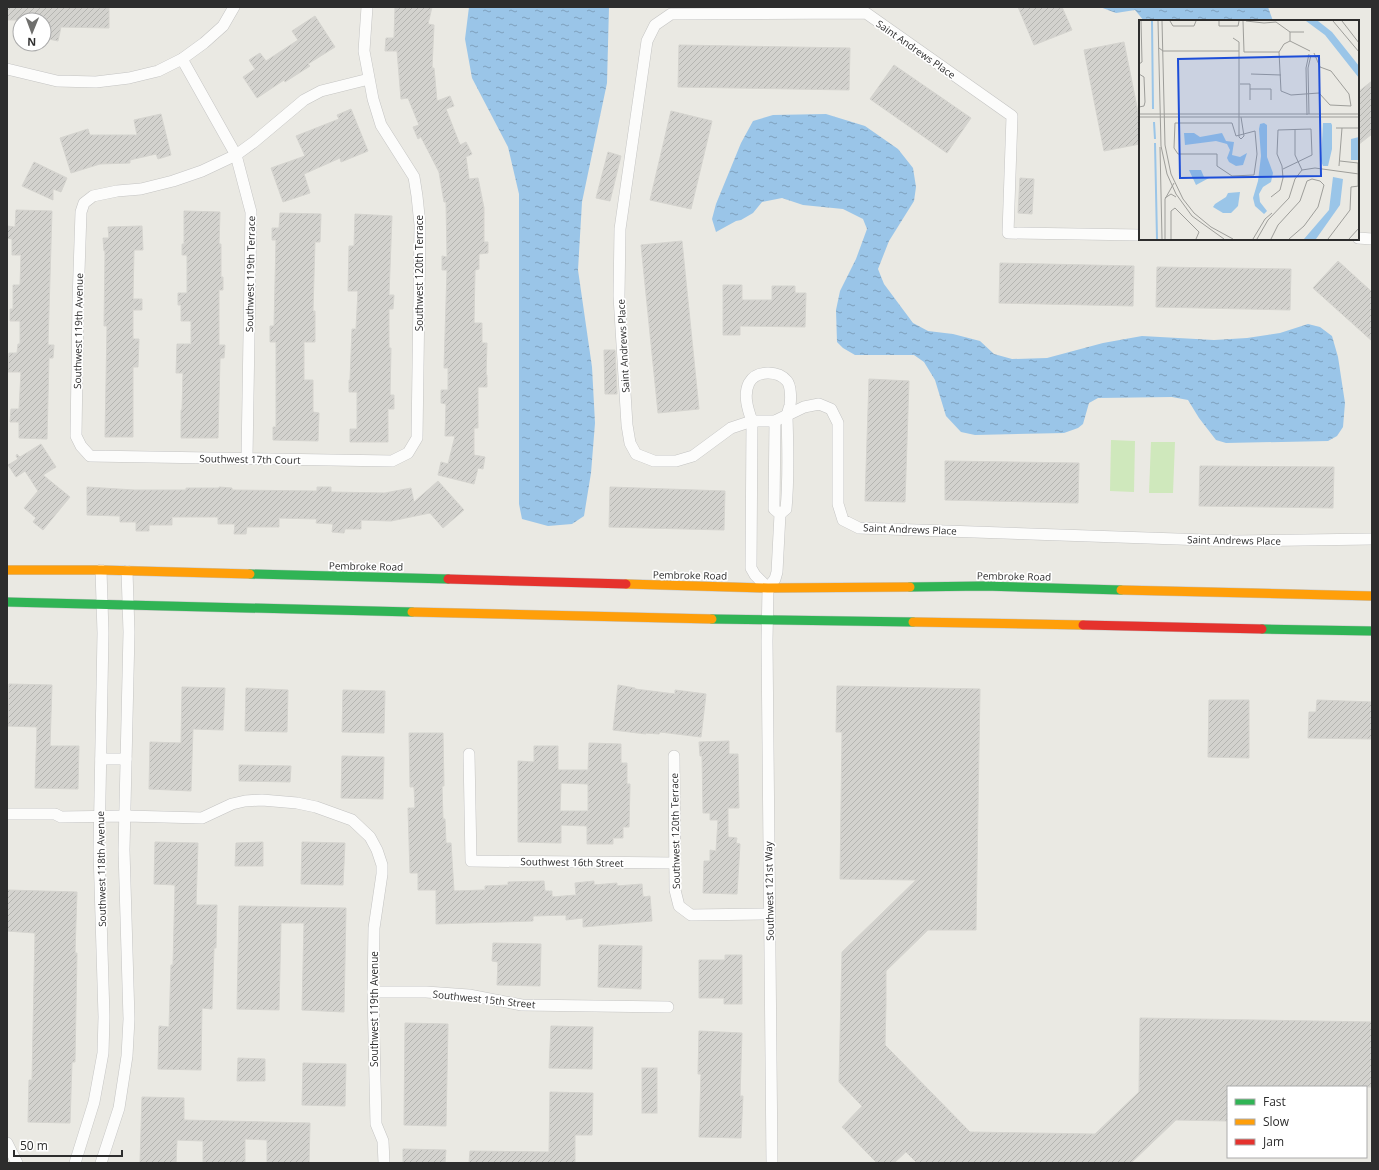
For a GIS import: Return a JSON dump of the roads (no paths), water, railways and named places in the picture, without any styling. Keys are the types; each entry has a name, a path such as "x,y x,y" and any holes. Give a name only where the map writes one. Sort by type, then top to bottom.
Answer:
{"main road":[{"name":"Pembroke Road","path":"7,570 101,570 768,588 984,586 1372,596"},
{"path":"7,602 768,620 1007,623 1372,631"}],"street":[{"path":"7,69 57,81 96,82 129,78 158,71 182,59 204,43 223,26 234,7"},
{"name":"Southwest 120th Terrace","path":"367,7 364,51 373,99 381,125 414,177 419,210 416,438 408,453"},
{"name":"Saint Andrews Place","path":"1139,235 1008,233 1012,116 866,13 671,14 655,25 647,41 620,229 620,296 630,443 636,454 654,461 676,461 693,456 731,428 752,421 775,421 804,407 819,404 831,409 838,423 838,504 843,520 859,528 1236,542 1372,539"},
{"name":"Southwest 119th Terrace","path":"182,59 236,155 251,212 247,458"},
{"path":"236,155 304,100 321,91 369,79"},
{"name":"Southwest 119th Avenue","path":"90,456 81,446 76,436 78,287 81,212 84,202 93,196 117,191 141,189 173,181 236,155"},
{"path":"1359,238 1372,239"},
{"path":"768,373 779,375 787,381 789,387 790,399 787,414 788,493 786,509 780,514 777,572 775,579 768,588 755,575 751,566 752,421 747,409 746,401 749,382 756,376 768,373"},
{"path":"775,421 774,509 780,514"},
{"name":"Southwest 17th Court","path":"90,456 392,461 408,453"},
{"name":"Southwest 118th Avenue","path":"75,1163 94,1102 103,1053 104,1017 99,850 103,633 101,570"},
{"path":"101,1163 120,1108 127,1056 129,1019 124,850 126,816 129,632 127,571"},
{"name":"Southwest 121st Way","path":"768,588 772,1163"},
{"name":"Southwest 16th Street","path":"469,754 470,861 674,863"},
{"name":"Southwest 120th Terrace","path":"674,756 674,863 675,890 679,906 690,915 770,914"},
{"path":"101,758 126,759"},
{"name":"Southwest 119th Avenue","path":"126,816 202,818 232,804 245,801 297,803 316,807 352,820 370,837 379,854 382,865 374,928 373,992 376,1124 383,1141 384,1163"},
{"path":"7,814 56,814 61,817 126,816"},
{"name":"Southwest 15th Street","path":"373,992 426,992 469,995 522,1005 668,1007"},
{"path":"7,1143 17,1163"}],"water":[{"path":"469,7 609,7 607,83 582,202 578,270 592,367 595,423 591,473 584,516 572,524 548,526 522,519 519,504 519,194 508,147 472,78 465,39"},
{"path":"1100,7 1268,7 1273,20 1143,20 1135,10 1116,13"},
{"path":"826,114 865,126 898,149 913,168 916,187 914,201 889,241 878,269 884,284 913,323 928,331 953,334 980,341 994,354 1012,359 1047,358 1103,343 1142,336 1214,340 1247,338 1280,333 1308,324 1320,327 1332,336 1338,357 1345,403 1343,427 1337,436 1328,441 1226,443 1216,440 1199,418 1188,400 1172,397 1098,398 1089,403 1083,424 1078,428 1064,433 975,435 961,432 946,416 935,380 924,362 914,355 855,355 843,348 837,342 836,310 840,291 856,259 867,229 863,219 843,209 803,205 782,198 762,202 753,213 716,232 712,219 716,204 741,143 753,121 773,115"}]}
